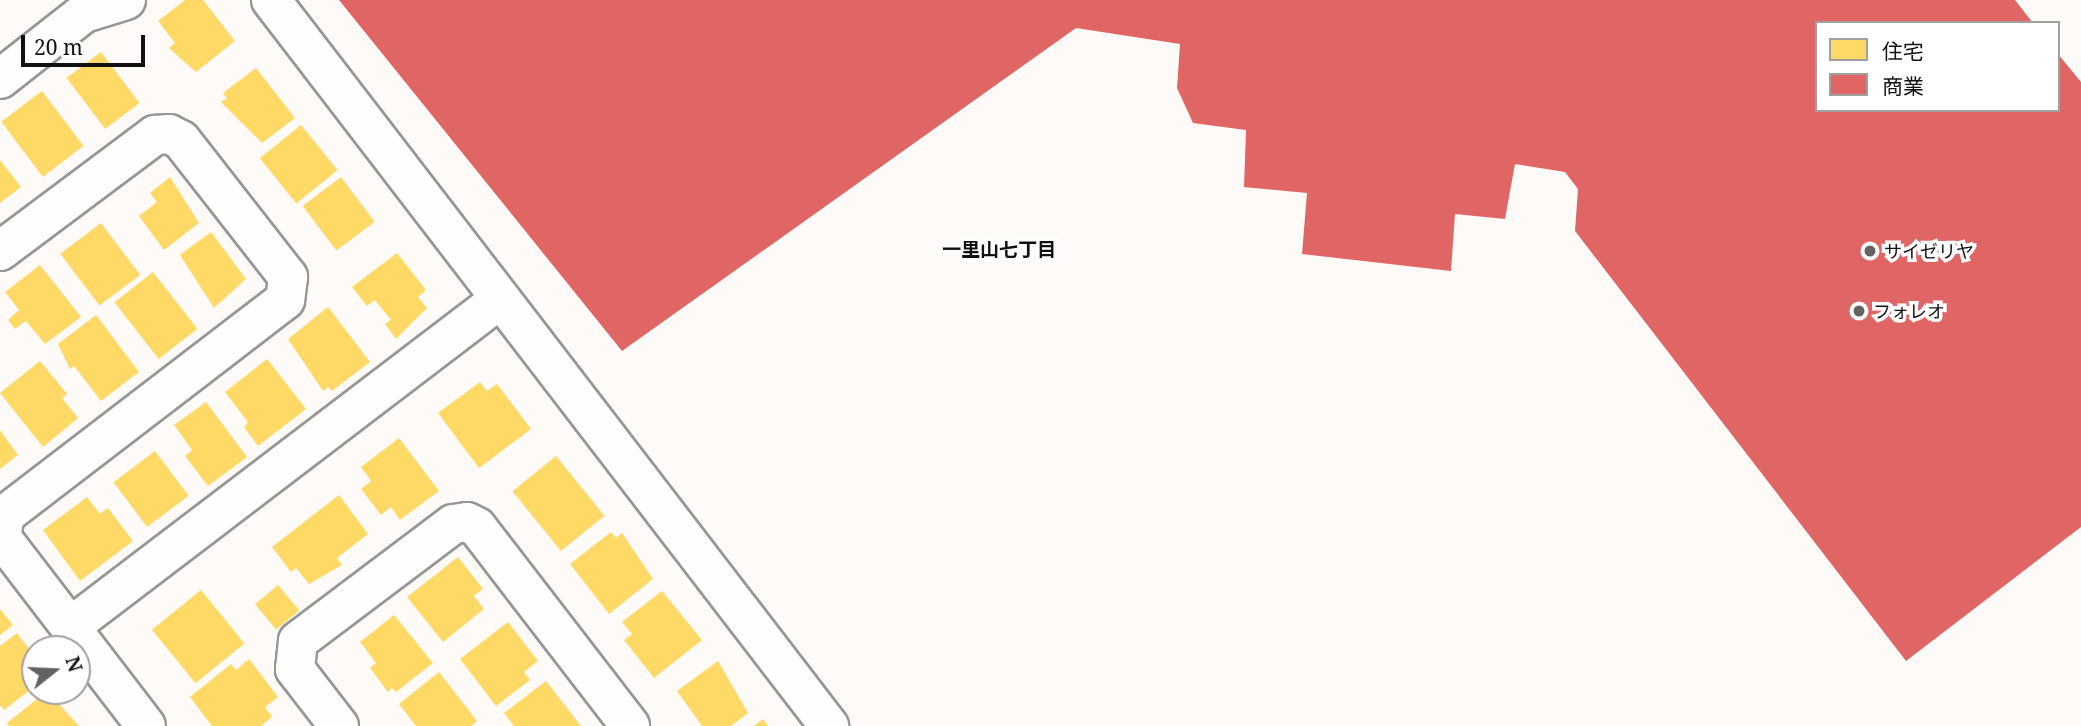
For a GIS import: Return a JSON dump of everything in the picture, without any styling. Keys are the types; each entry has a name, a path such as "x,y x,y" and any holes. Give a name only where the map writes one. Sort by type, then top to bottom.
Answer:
{"street":[{"path":"0,79 84,13 126,0"},
{"path":"271,0 829,726"},
{"path":"0,251 155,135 169,134 181,140 288,277 285,300 5,515 1,537 146,726"},
{"path":"70,627 499,300"},
{"path":"339,726 295,669 298,641 453,524 467,522 477,527 630,726"}],"building: 住宅":[{"path":"185,0 203,0 235,41 196,72 169,48 175,43 158,21"},
{"path":"101,52 140,103 105,129 67,78"},
{"path":"256,68 295,118 262,143 221,102 227,99 223,93"},
{"path":"42,91 84,146 43,177 1,122"},
{"path":"301,125 338,170 296,203 260,158"},
{"path":"0,160 21,187 0,203"},
{"path":"170,177 199,223 164,250 139,216 157,202 150,193"},
{"path":"341,177 375,222 336,251 303,206"},
{"path":"101,223 140,275 99,306 60,254"},
{"path":"211,232 246,279 214,308 180,255"},
{"path":"397,253 426,290 418,297 427,308 396,339 385,324 391,320 375,300 367,306 352,287"},
{"path":"40,265 81,317 45,344 26,321 15,329 8,320 19,310 5,292"},
{"path":"153,272 197,329 159,359 114,302"},
{"path":"328,307 370,362 332,391 328,387 323,391 288,339"},
{"path":"96,315 139,372 101,401 74,366 70,369 58,344"},
{"path":"267,359 306,409 258,446 244,427 248,422 225,392"},
{"path":"40,361 67,394 62,398 78,418 43,447 0,393"},
{"path":"480,382 487,391 497,384 531,429 479,468 438,413"},
{"path":"206,402 247,457 208,486 185,456 192,450 174,425"},
{"path":"0,430 18,455 0,469"},
{"path":"399,438 439,491 400,520 391,507 381,515 361,489 371,481 361,467"},
{"path":"155,451 189,496 147,527 113,482"},
{"path":"556,456 604,516 561,551 512,491"},
{"path":"339,495 368,534 337,558 342,565 309,584 296,568 291,572 272,547"},
{"path":"87,497 100,514 108,508 133,541 80,581 43,530"},
{"path":"611,532 616,538 622,533 653,579 609,614 570,564"},
{"path":"458,557 483,589 474,596 484,609 443,642 407,597"},
{"path":"278,585 299,610 276,630 255,604"},
{"path":"201,590 244,644 195,683 152,630"},
{"path":"662,591 702,640 654,678 624,640 632,634 622,622"},
{"path":"0,609 13,625 0,635"},
{"path":"394,615 433,663 396,692 392,688 388,692 370,668 376,663 360,642"},
{"path":"508,622 538,661 524,672 530,680 496,706 460,659"},
{"path":"17,633 21,638 21,697 4,710 0,705 0,646"},
{"path":"249,659 278,697 265,707 272,717 261,726 212,726 190,697 231,664 236,670"},
{"path":"718,661 748,713 731,726 702,726 677,691"},
{"path":"439,672 477,721 471,726 416,726 399,704"},
{"path":"546,681 581,726 514,726 504,713"},
{"path":"30,705 60,705 79,726 9,726 7,723"},
{"path":"763,719 768,726 754,726"}],"building: 商業":[{"name":"フォレオ","path":"339,0 2015,0 2031,21 1815,21 1815,112 2060,112 2060,56 2081,82 2081,527 1906,661 1575,231 1578,189 1565,172 1515,164 1505,219 1455,214 1451,271 1302,254 1307,193 1244,187 1246,130 1193,123 1177,88 1180,44 1076,28 622,351"}],"place":[{"name":"サイゼリヤ","path":"1870,251"},
{"name":"フォレオ","path":"1859,311"}],"district":[{"name":"一里山七丁目","path":"999,250"}]}
